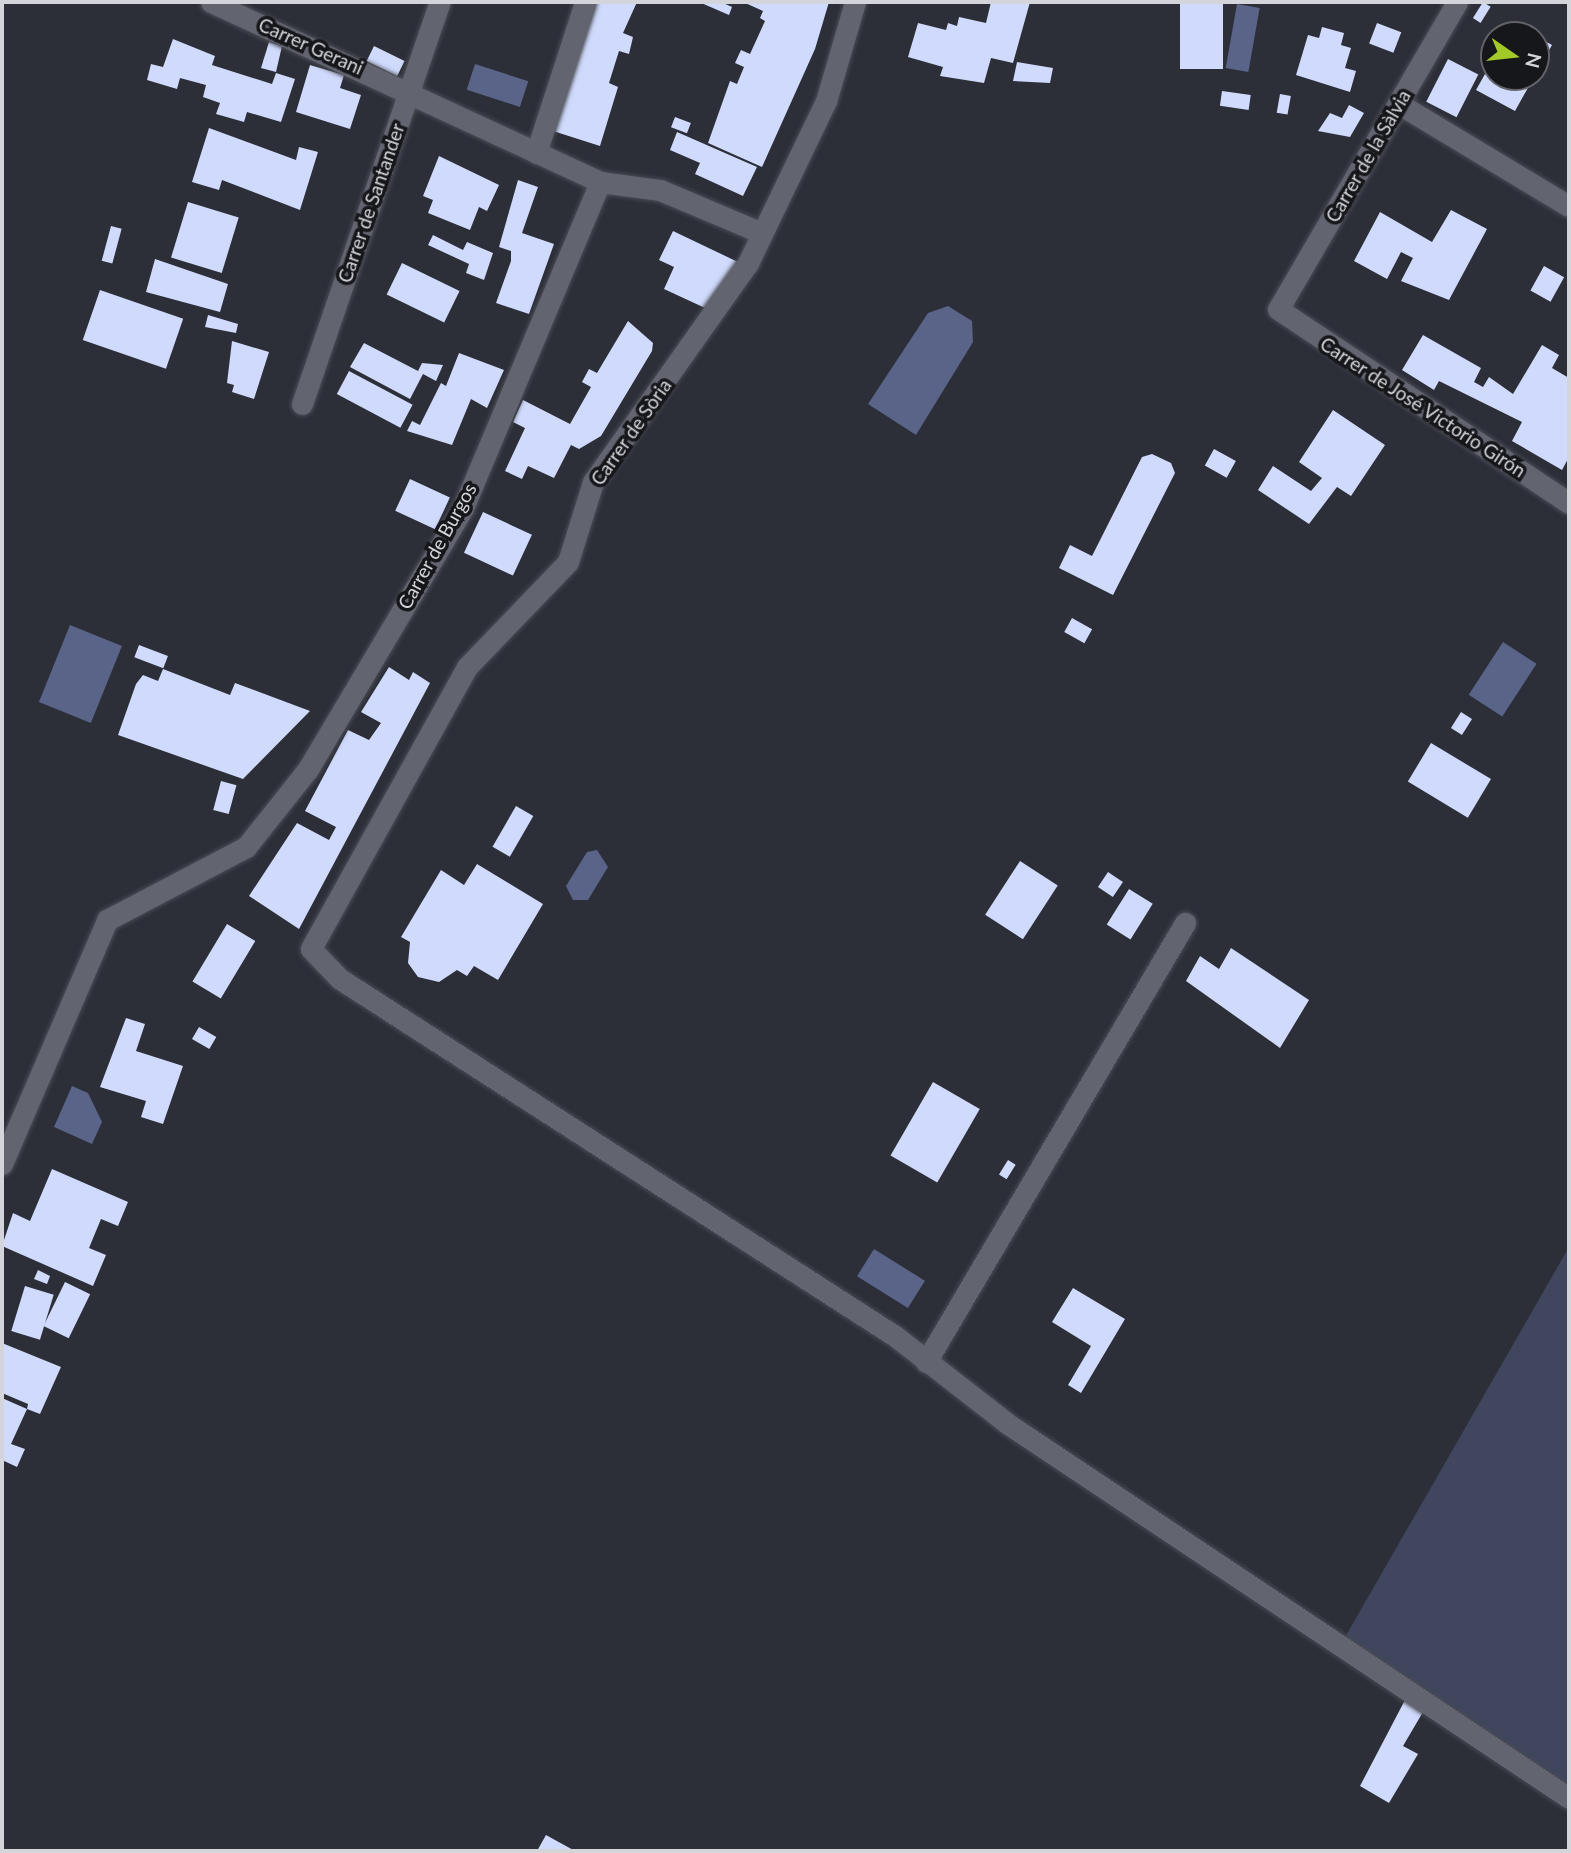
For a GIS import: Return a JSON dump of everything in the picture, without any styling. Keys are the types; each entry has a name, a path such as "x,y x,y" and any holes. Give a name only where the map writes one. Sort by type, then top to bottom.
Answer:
{"street":[{"name":"Carrer Gerani","path":"211,2 410,91"},
{"name":"Carrer de Santander","path":"302,404 440,2"},
{"path":"536,153 585,2"},
{"name":"Carrer de Sòria","path":"855,2 826,101 762,233 728,293 593,482 568,562 467,667 311,949 340,979 642,1170 895,1336 926,1362"},
{"name":"Carrer de la Sàlvia","path":"1278,309 1457,2"},
{"path":"410,91 600,183 660,190 762,233"},
{"path":"1399,104 1569,206"},
{"name":"Carrer de Burgos","path":"2,1164 107,919 246,847 308,769 463,508 600,183"},
{"name":"Carrer de José Victorio Girón","path":"1278,309 1569,503"},
{"path":"1185,923 926,1362 1008,1424 1569,1798"}],"shaded area":[{"path":"1237,4 1260,8 1248,72 1226,68"},
{"path":"475,64 528,81 520,107 467,90"},
{"path":"948,306 972,321 973,342 916,435 868,404 928,313"},
{"path":"70,625 122,646 91,723 39,702"},
{"path":"1503,642 1537,664 1502,717 1469,695"},
{"path":"597,850 608,867 588,900 573,900 566,886 587,852"},
{"path":"72,1086 88,1093 102,1122 92,1144 54,1127"},
{"path":"1569,1247 1569,1792 1344,1639"},
{"path":"874,1249 925,1281 908,1308 857,1276"}],"building":[{"path":"594,2 637,2 623,33 633,37 629,54 619,51 609,83 618,87 600,146 553,131"},
{"path":"699,2 721,2 732,7 729,15"},
{"path":"743,2 829,2 815,49 762,167 708,143 730,81 737,84 744,67 735,63 741,50 750,54 765,21 760,18 763,11"},
{"path":"991,2 1030,2 1013,63 991,58 984,83 940,76 943,67 908,57 918,23 946,30 948,23 957,26 959,17 986,23"},
{"path":"1180,2 1223,2 1223,69 1180,69"},
{"path":"1483,2 1491,7 1480,23 1473,18"},
{"path":"1377,23 1401,32 1393,53 1369,44"},
{"path":"1322,27 1344,33 1341,45 1351,48 1345,68 1356,71 1350,92 1296,75 1308,35 1319,38"},
{"path":"173,39 215,56 212,65 272,84 276,73 295,79 281,122 247,112 244,122 216,114 220,103 203,97 206,85 180,78 177,89 147,80 151,64 163,67"},
{"path":"269,42 282,46 276,72 261,68"},
{"path":"374,46 405,61 397,76 367,61"},
{"path":"1448,59 1478,74 1457,117 1426,102"},
{"path":"1017,62 1053,68 1050,83 1013,81"},
{"path":"310,65 344,75 340,88 361,95 350,129 296,112"},
{"path":"1480,83 1480,91 1526,91 1515,111 1476,90"},
{"path":"1222,91 1251,95 1249,110 1220,106"},
{"path":"1280,94 1291,96 1288,115 1277,113"},
{"path":"1349,105 1364,113 1350,137 1318,131 1330,113 1342,118"},
{"path":"675,117 691,123 687,133 671,127"},
{"path":"209,128 296,160 299,147 318,152 300,210 222,180 219,190 192,182"},
{"path":"677,132 757,167 743,196 695,174 700,163 670,150"},
{"path":"439,156 499,185 487,211 479,207 470,230 428,213 433,200 423,196"},
{"path":"518,180 538,187 522,233 554,244 529,314 496,303 511,261 511,251 499,247"},
{"path":"188,202 239,217 222,273 171,257"},
{"path":"1451,210 1487,229 1449,300 1401,281 1413,258 1401,252 1387,279 1354,261 1380,212 1432,242"},
{"path":"111,226 122,229 112,264 102,261"},
{"path":"673,231 738,262 705,308 664,289 674,267 659,260"},
{"path":"433,235 463,250 467,242 493,253 484,280 466,273 469,264 428,245"},
{"path":"155,259 228,284 220,312 146,292"},
{"path":"402,263 460,291 444,323 387,294"},
{"path":"1544,266 1564,277 1551,302 1530,290"},
{"path":"100,290 183,319 166,369 83,340"},
{"path":"208,315 238,324 236,333 205,327"},
{"path":"628,321 653,343 652,351 601,436 579,449 571,445 554,478 528,466 522,479 505,471 525,428 513,422 523,400 570,424 591,387 582,382 589,369 597,373"},
{"path":"1423,335 1481,368 1474,382 1483,387 1489,377 1513,394 1542,345 1559,355 1552,368 1569,378 1569,457 1562,470 1512,441 1522,422 1439,381 1434,390 1402,370"},
{"path":"232,341 269,352 254,399 232,392 234,385 227,383"},
{"path":"364,343 418,371 422,363 443,365 436,381 423,374 410,399 350,367"},
{"path":"459,353 504,370 487,408 471,399 452,445 407,431 412,421 420,425 441,383 446,386"},
{"path":"349,371 413,405 400,428 337,394"},
{"path":"1333,410 1385,445 1351,496 1337,487 1309,524 1258,490 1273,466 1311,491 1322,478 1299,462"},
{"path":"1214,449 1236,461 1227,478 1205,466"},
{"path":"1152,454 1171,463 1175,473 1113,595 1059,568 1070,545 1092,556 1142,457"},
{"path":"410,479 450,498 435,529 395,511"},
{"path":"483,512 532,535 513,576 464,553"},
{"path":"1072,618 1092,629 1084,643 1064,632"},
{"path":"139,645 168,656 163,668 134,657"},
{"path":"389,667 409,680 413,672 430,683 299,929 249,896 297,823 329,840 336,827 305,811 348,730 369,740 381,723 361,712"},
{"path":"163,669 230,695 235,683 310,711 243,779 118,735 136,684 143,675 158,681"},
{"path":"1461,712 1472,719 1462,735 1451,728"},
{"path":"1431,743 1491,779 1468,818 1408,782"},
{"path":"221,781 236,785 229,814 213,810"},
{"path":"516,806 533,816 510,857 492,847"},
{"path":"1020,861 1058,886 1023,939 985,915"},
{"path":"477,864 543,904 498,980 474,966 467,976 457,970 439,982 418,977 408,963 410,942 401,937 441,870 464,885"},
{"path":"1108,872 1123,882 1113,897 1098,887"},
{"path":"1129,889 1153,904 1130,939 1107,925"},
{"path":"227,924 255,941 221,998 192,981"},
{"path":"1231,948 1309,1000 1280,1048 1186,981 1200,956 1219,969"},
{"path":"126,1018 145,1024 136,1051 183,1066 163,1124 141,1117 146,1101 100,1087"},
{"path":"199,1027 216,1037 209,1049 192,1039"},
{"path":"933,1082 980,1109 937,1183 890,1156"},
{"path":"1008,1160 1016,1165 1007,1179 999,1174"},
{"path":"52,1169 128,1202 118,1226 101,1219 89,1248 106,1255 93,1286 2,1246 13,1213 30,1221"},
{"path":"38,1270 50,1276 47,1284 34,1279"},
{"path":"65,1282 90,1294 69,1338 44,1326"},
{"path":"25,1286 54,1295 40,1340 11,1331"},
{"path":"1073,1288 1125,1319 1081,1393 1068,1385 1091,1346 1052,1322"},
{"path":"2,1343 61,1367 40,1414 27,1409 28,1404 2,1393"},
{"path":"2,1398 27,1409 11,1444 25,1449 17,1467 2,1460"},
{"path":"1405,1700 1423,1712 1403,1746 1418,1754 1389,1803 1360,1786"},
{"path":"546,1835 575,1851 537,1851"}]}
